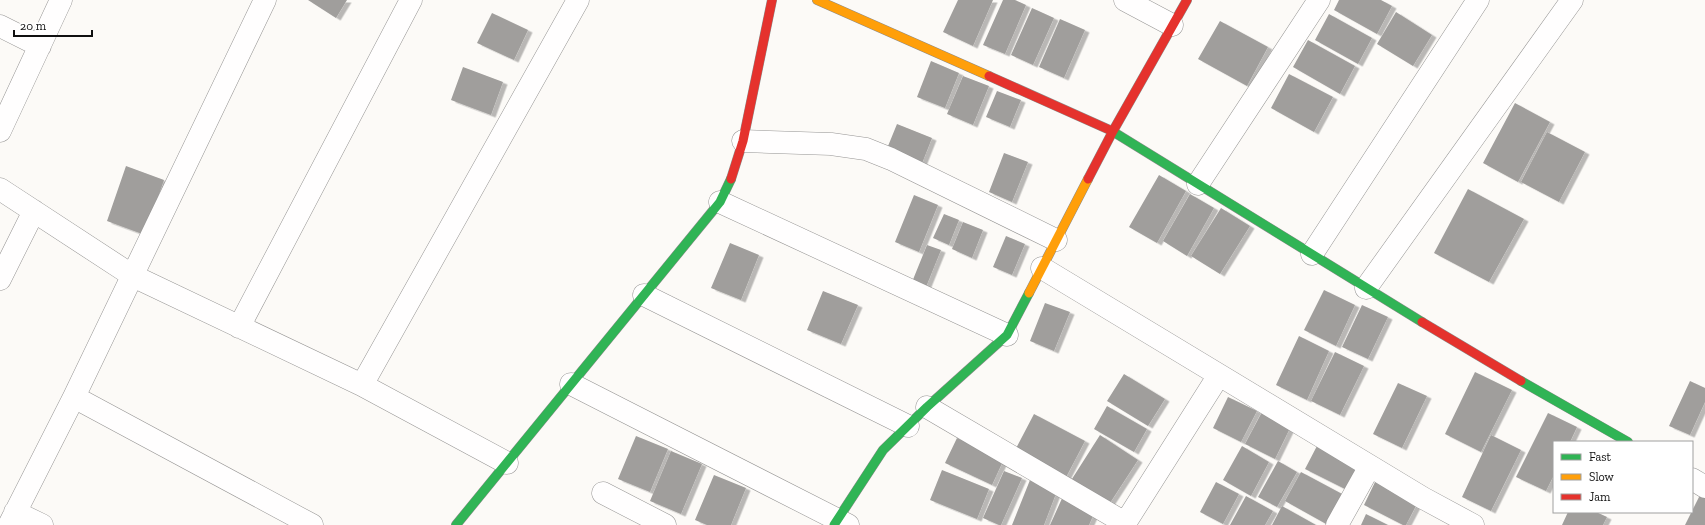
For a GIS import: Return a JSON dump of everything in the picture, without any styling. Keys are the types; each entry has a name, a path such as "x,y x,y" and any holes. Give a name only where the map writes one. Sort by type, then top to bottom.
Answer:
{"street":[{"path":"0,131 61,0"},
{"path":"42,525 12,518 74,397 265,0"},
{"path":"239,327 411,0"},
{"path":"362,385 578,0"},
{"path":"456,525 720,202 734,174 772,0"},
{"path":"817,0 1113,131 1457,344 1626,441"},
{"path":"1124,0 1172,25"},
{"path":"571,384 840,523 883,450 927,407 1007,335 1113,131 1187,0"},
{"path":"1198,184 1318,0"},
{"path":"1312,254 1478,0"},
{"path":"1366,288 1572,0"},
{"path":"0,26 40,46"},
{"path":"742,142 831,144 866,149 891,159 1056,240"},
{"path":"0,188 132,276 362,385 507,463"},
{"path":"720,202 1007,335"},
{"path":"0,279 34,211"},
{"path":"1042,268 1423,498 1473,525"},
{"path":"644,295 908,426"},
{"path":"927,407 1124,524 1220,375"},
{"path":"74,397 312,525"},
{"path":"1337,525 1370,466"},
{"path":"1693,480 1705,487"},
{"path":"603,493 665,525"}],"building":[{"path":"308,0 347,0 336,18"},
{"path":"958,0 993,0 973,46 943,32"},
{"path":"1003,0 1015,0 1026,5 1005,54 983,45"},
{"path":"1339,0 1381,0 1392,6 1377,34 1334,10"},
{"path":"1032,8 1054,18 1033,65 1011,55"},
{"path":"1396,12 1432,35 1413,66 1377,44"},
{"path":"492,13 528,30 514,60 477,43"},
{"path":"1329,14 1372,38 1358,64 1315,40"},
{"path":"1060,19 1085,30 1064,78 1039,67"},
{"path":"1220,21 1268,47 1247,86 1198,59"},
{"path":"1308,40 1355,66 1340,94 1293,67"},
{"path":"931,61 959,73 945,108 917,97"},
{"path":"463,67 503,82 491,115 451,100"},
{"path":"1289,74 1333,97 1314,132 1271,108"},
{"path":"963,76 989,86 973,125 947,114"},
{"path":"997,91 1021,100 1010,127 986,117"},
{"path":"1515,103 1550,122 1518,182 1483,163"},
{"path":"897,124 932,138 921,166 886,151"},
{"path":"1547,132 1585,152 1559,202 1521,182"},
{"path":"1004,153 1028,162 1012,202 989,192"},
{"path":"126,166 164,180 145,235 107,221"},
{"path":"1159,175 1186,191 1157,243 1129,227"},
{"path":"1468,189 1524,219 1489,282 1434,253"},
{"path":"1190,194 1214,208 1187,256 1163,241"},
{"path":"914,195 938,205 919,252 895,242"},
{"path":"1221,208 1250,226 1220,274 1191,256"},
{"path":"944,214 959,220 949,245 933,238"},
{"path":"963,222 983,230 972,258 952,249"},
{"path":"1006,236 1025,244 1012,275 993,267"},
{"path":"730,243 759,255 741,300 711,288"},
{"path":"927,245 941,250 924,292 910,287"},
{"path":"1324,290 1355,305 1336,346 1304,330"},
{"path":"823,291 858,305 841,344 807,330"},
{"path":"1045,303 1070,312 1054,351 1030,341"},
{"path":"1362,305 1388,317 1368,359 1342,347"},
{"path":"1299,336 1329,351 1307,400 1276,385"},
{"path":"1335,352 1364,366 1340,415 1311,401"},
{"path":"1475,372 1512,390 1481,452 1445,434"},
{"path":"1124,374 1165,399 1148,426 1107,401"},
{"path":"1690,381 1705,388 1705,402 1690,435 1669,426"},
{"path":"1398,383 1427,396 1402,448 1373,434"},
{"path":"1228,397 1257,411 1241,442 1213,428"},
{"path":"1107,406 1147,429 1134,452 1094,429"},
{"path":"1262,412 1291,426 1275,459 1245,444"},
{"path":"1548,413 1577,427 1570,441 1553,441 1553,477 1546,491 1516,477"},
{"path":"1034,414 1085,441 1063,483 1012,456"},
{"path":"1100,435 1138,460 1108,506 1070,482"},
{"path":"1491,435 1521,450 1491,511 1462,497"},
{"path":"636,436 668,449 650,492 618,479"},
{"path":"957,438 1004,459 992,485 945,463"},
{"path":"1318,444 1361,466 1349,491 1305,469"},
{"path":"1242,446 1269,462 1251,496 1223,480"},
{"path":"671,451 702,464 681,514 650,501"},
{"path":"1278,461 1297,472 1277,507 1258,497"},
{"path":"942,470 989,489 977,519 930,500"},
{"path":"1004,471 1022,478 1001,525 999,525 983,518"},
{"path":"1301,472 1344,495 1328,525 1285,501"},
{"path":"714,475 746,488 731,525 707,525 695,520"},
{"path":"1030,480 1057,491 1044,525 1012,525"},
{"path":"1376,480 1418,502 1406,525 1403,525 1364,505"},
{"path":"1216,482 1239,494 1223,524 1200,512"},
{"path":"1702,491 1705,492 1705,525 1685,525 1691,513 1693,513 1693,509"},
{"path":"1064,494 1096,509 1089,525 1050,525"},
{"path":"1246,496 1273,511 1265,525 1230,525"},
{"path":"1282,506 1316,525 1272,525"},
{"path":"1568,513 1598,513 1607,517 1603,525 1562,525"},
{"path":"1366,514 1388,525 1361,525"}],"traffic: fast":[{"path":"1112,131 1422,322"},
{"path":"456,525 720,202 731,179"},
{"path":"834,525 883,450 927,407 1007,335 1029,293"},
{"path":"1521,381 1626,441"}],"traffic: slow":[{"path":"817,0 989,76"},
{"path":"1029,293 1088,179"}],"traffic: jam":[{"path":"731,179 743,141 772,0"},
{"path":"1088,179 1113,131 1187,0"},
{"path":"989,76 1112,131"},
{"path":"1422,322 1521,381"}]}
